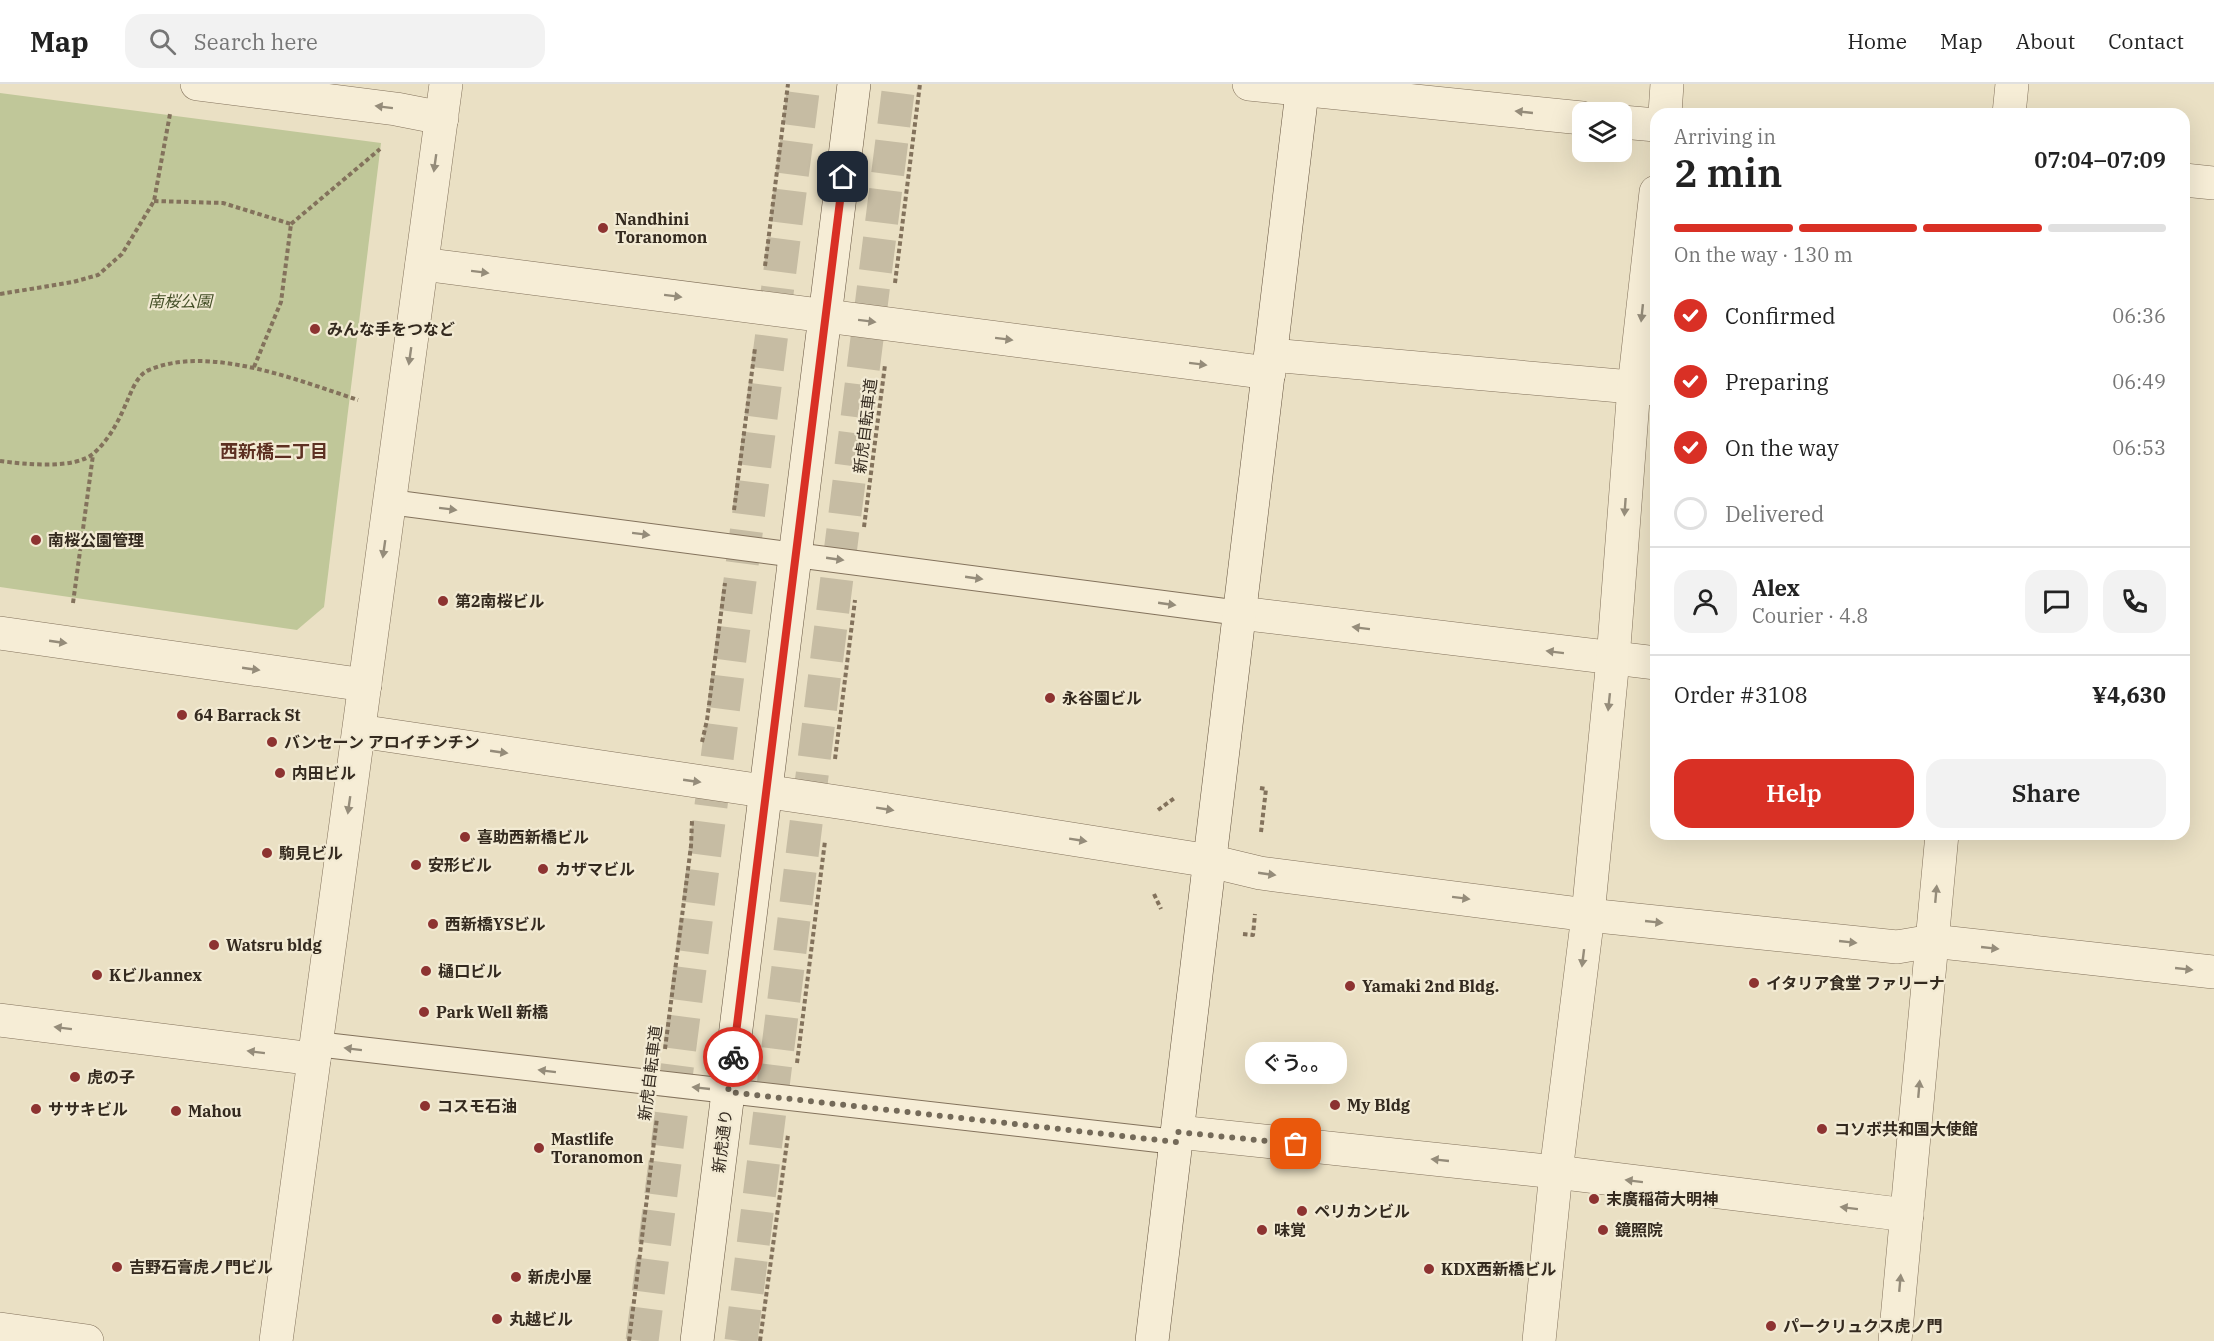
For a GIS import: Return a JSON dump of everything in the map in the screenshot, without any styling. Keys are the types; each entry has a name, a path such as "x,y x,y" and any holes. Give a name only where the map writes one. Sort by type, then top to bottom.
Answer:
{"street":[{"path":"197,84 396,109 442,118"},
{"path":"276,1341 446,84"},
{"name":"新虎通り","path":"697,1341 854,84"},
{"path":"1249,84 1303,87 1572,117"},
{"path":"1665,108 1667,84"},
{"path":"2010,108 2012,84"},
{"path":"1152,1341 1303,87"},
{"path":"1632,123 1650,124"},
{"path":"2190,181 2214,183"},
{"path":"422,264 890,324 1270,364 1645,388"},
{"path":"1539,1341 1556,1172 1588,915 1613,659 1645,388 1650,299"},
{"path":"1240,613 1650,662"},
{"path":"0,633 365,685"},
{"path":"358,731 766,791 1210,861 1260,873 1588,915 1897,947 1932,941 2214,972"},
{"path":"1895,1341 1941,840"},
{"path":"0,1020 315,1051"},
{"path":"1177,1137 1556,1172 1907,1215"},
{"path":"0,1329 87,1341"}],"lane":[{"path":"390,502 1240,613"},
{"path":"315,1051 1177,1137"}],"path":[{"path":"700,748 707,720 789,84"},
{"name":"新虎自転車道","path":"835,760 920,84"},
{"path":"0,294 73,282 98,275 122,254 154,201 171,107"},
{"path":"254,367 281,302 291,224 387,143"},
{"path":"154,201 223,203 291,224"},
{"path":"72,610 93,455 111,433 134,386 146,370 170,364 196,362 254,367 358,400"},
{"path":"0,461 61,465 93,455"},
{"name":"新虎自転車道","path":"629,1341 691,846 692,817"}],"green space":[{"name":"南桜公園","path":"0,93 381,143 324,607 297,630 0,587"}],"tunnel":[{"path":"642,1341 804,84"},
{"path":"741,1341 899,84"}],"way so far":[{"path":"733,1057 728,1092 1176,1142 1178,1132 1296,1144"}],"place":[{"name":"Nandhini Toranomon","path":"603,228"},
{"name":"みんな手をつなど","path":"315,329"},
{"name":"南桜公園管理","path":"36,540"},
{"name":"第2南桜ビル","path":"443,601"},
{"name":"永谷園ビル","path":"1050,698"},
{"name":"64 Barrack St","path":"182,715"},
{"name":"バンセーン アロイチンチン","path":"272,742"},
{"name":"内田ビル","path":"280,773"},
{"name":"喜助西新橋ビル","path":"465,837"},
{"name":"駒見ビル","path":"267,853"},
{"name":"安形ビル","path":"416,865"},
{"name":"カザマビル","path":"543,869"},
{"name":"西新橋YSビル","path":"433,924"},
{"name":"Watsru bldg","path":"214,945"},
{"name":"樋口ビル","path":"426,971"},
{"name":"Kビルannex","path":"97,975"},
{"name":"イタリア食堂 ファリーナ","path":"1754,983"},
{"name":"Yamaki 2nd Bldg.","path":"1350,986"},
{"name":"Park Well 新橋","path":"424,1012"},
{"name":"虎の子","path":"75,1077"},
{"name":"My Bldg","path":"1335,1105"},
{"name":"コスモ石油","path":"425,1106"},
{"name":"ササキビル","path":"36,1109"},
{"name":"Mahou","path":"176,1111"},
{"name":"コソボ共和国大使館","path":"1822,1129"},
{"name":"ぐう。。","path":"1296,1144"},
{"name":"Mastlife Toranomon","path":"539,1148"},
{"name":"末廣稲荷大明神","path":"1594,1199"},
{"name":"ペリカンビル","path":"1302,1211"},
{"name":"味覚","path":"1262,1230"},
{"name":"鏡照院","path":"1603,1230"},
{"name":"吉野石膏虎ノ門ビル","path":"117,1267"},
{"name":"KDX西新橋ビル","path":"1429,1269"},
{"name":"新虎小屋","path":"516,1277"},
{"name":"丸越ビル","path":"497,1319"},
{"name":"パークリュクス虎ノ門","path":"1771,1326"}],"district":[{"name":"西新橋二丁目","path":"274,451"}],"route":[{"path":"733,1057 843,177"}]}
